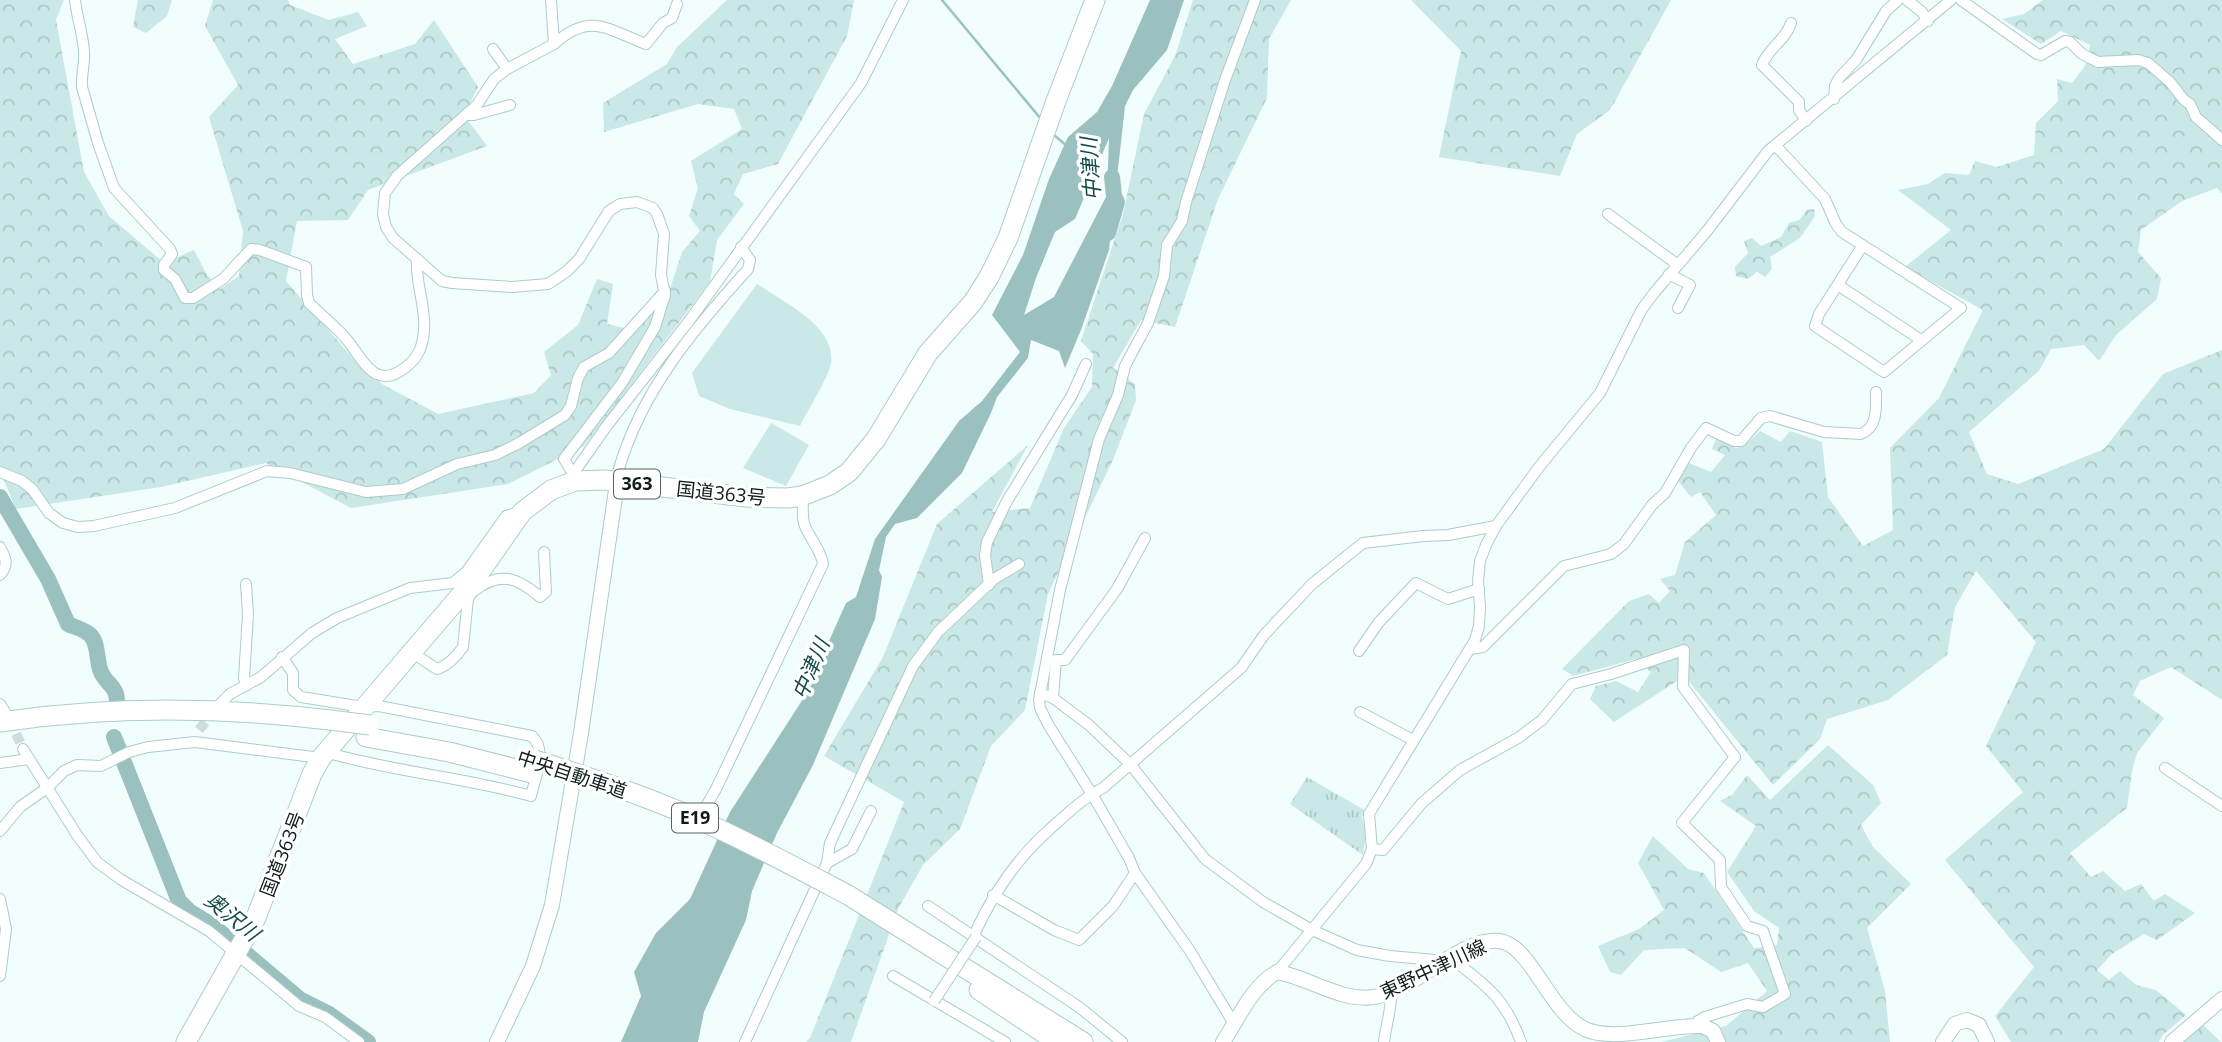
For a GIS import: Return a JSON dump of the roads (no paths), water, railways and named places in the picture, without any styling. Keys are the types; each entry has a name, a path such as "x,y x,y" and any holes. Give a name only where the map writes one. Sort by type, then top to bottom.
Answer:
{"highway":[{"name":"国道363号","path":"186,1042 264,902 312,774 323,755 366,723 411,652 469,591 522,512 551,490 574,478 770,499 802,496 840,480 860,461 928,353 973,302 989,277 1008,238 1095,0"},
{"name":"中央自動車道","path":"3,726 112,711 255,713 328,726 366,723 449,752 533,767 689,827 845,901 1083,1042"},
{"name":"中央自動車道","path":"845,901 1057,1042"}],"main road":[{"path":"496,1042 533,966 552,905 581,733 616,490"},
{"name":"東野中津川線","path":"1277,972 1353,996 1374,997 1411,982 1485,942 1498,941 1511,944 1520,952 1569,1018 1581,1027 1607,1034 1698,1026"},
{"path":"1223,1042 1242,1009 1267,977 1277,972"},
{"path":"2172,1042 2222,999"},
{"path":"1943,1042 1955,1024 1967,1020 1979,1025 1987,1042"},
{"path":"1698,1026 1710,1029 1717,1035 1718,1042"}],"street":[{"path":"75,0 78,27 84,47 82,87 111,180 120,194 170,249 172,254 164,265 164,270 175,279 185,298 193,298 223,279 251,249 299,262 306,267 309,303 348,341 365,366 379,376 392,376 418,356 422,346 424,328 417,259"},
{"path":"551,0 554,44"},
{"path":"574,478 606,427 690,321 861,83 903,0"},
{"path":"1234,1024 1190,951 1135,873 1092,794 1049,726 1040,708 1040,693 1059,590 1084,505 1099,439 1118,395 1125,366 1140,341 1160,289 1167,245 1182,221 1225,80 1255,0"},
{"path":"1834,99 1839,78 1856,61 1886,11 1898,0"},
{"path":"1907,0 1928,20"},
{"path":"1277,972 1366,864 1372,849 1369,814 1470,649 1479,626 1480,561 1496,526 1539,467 1600,393 1642,309 1760,160 1951,0"},
{"path":"1961,0 2037,54 2041,55 2065,41 2098,62 2138,60 2148,63 2190,104 2196,117 2222,140"},
{"path":"574,478 564,459 622,383 655,327 664,299 661,275 664,234 657,214 653,208 643,203 620,204 609,211 573,266 541,286 452,284 434,275 425,264 393,238 386,227 383,214 385,192 397,176 477,105 494,79 507,69 547,50 564,35 585,24 596,25 646,44 663,23 673,18 677,4"},
{"path":"1791,23 1789,31 1765,56 1762,65 1799,102 1799,110 1806,121"},
{"path":"494,49 507,69"},
{"path":"466,115 510,105"},
{"path":"1776,146 1825,199 1842,232 1863,245 1961,307 1884,372 1815,326 1819,314 1863,245"},
{"path":"1608,214 1678,265"},
{"path":"618,472 628,438 638,417 679,351 702,320 748,269 750,260 741,247"},
{"path":"1669,274 1690,285 1678,308"},
{"path":"1838,285 1921,340"},
{"path":"0,472 22,481 32,489 49,513 63,523 78,527 175,508 267,471 290,473 366,492 403,489 457,464 495,455 565,415 571,406 578,378 584,367 608,353 665,291"},
{"path":"989,585 985,555 987,542 1007,501 1072,395 1086,364"},
{"path":"1470,649 1483,647 1564,566 1611,554 1624,544 1664,493 1706,428 1741,442 1760,418 1770,416 1824,432 1861,434 1873,423 1876,393"},
{"path":"701,815 716,789 823,564 822,556 803,521 802,496"},
{"path":"219,705 230,694 261,677 282,657 337,618 410,588 453,583 467,571 506,516 522,512"},
{"path":"934,1001 975,936 993,895 1030,846 1071,810 1103,789 1241,668 1264,635 1312,584 1363,543 1448,536 1496,526"},
{"path":"1053,698 1056,660 1065,660 1117,589 1145,538"},
{"path":"0,547 6,567 0,575"},
{"path":"411,652 436,669 444,667 459,653 463,647 469,591 487,581 499,577 523,584 540,597 546,592 544,552"},
{"path":"745,1042 827,863 830,843 913,666 938,632 989,585 1019,564"},
{"path":"1359,651 1380,622 1416,583 1448,599 1479,589"},
{"path":"246,584 246,686"},
{"path":"1372,849 1382,850 1421,804 1460,771 1518,738 1542,720 1572,684 1684,650 1681,678 1683,687 1735,757 1682,823 1720,860 1721,887 1747,926 1763,931 1785,994 1763,1007 1747,1004 1705,1017 1698,1021 1698,1026"},
{"path":"0,831 20,807 47,788 64,771 77,765 101,766 130,752 148,747 195,742 323,755 500,787 531,796 541,752 539,742 532,736 379,706 366,723 301,697 293,690 293,673 282,657"},
{"path":"1040,693 1053,698 1089,725 1130,765 1205,859 1264,902 1312,930 1357,950 1390,956 1448,960 1485,984 1502,1003 1514,1021 1521,1042"},
{"path":"0,704 3,726"},
{"path":"1360,712 1413,740"},
{"path":"195,742 199,730"},
{"path":"0,763 26,754 97,862 120,879 209,931 299,1006 325,1017 359,1042"},
{"path":"2165,768 2222,806"},
{"path":"827,863 852,849 871,811"},
{"path":"993,895 1054,930 1079,940 1113,906 1135,873"},
{"path":"0,899 6,929 0,976"},
{"path":"928,906 1079,1007 1106,1037 1122,1042"},
{"path":"893,976 1005,1042"},
{"path":"1384,1042 1384,1028 1392,1011 1391,990"}],"water":[{"path":"1150,0 1184,0 1167,50 1133,90 1125,106 1109,250 1065,368 1059,351 1031,340 1028,358 997,397 962,473 917,518 895,524 886,537 879,570 882,577 875,619 813,765 777,833 752,891 746,920 704,1012 698,1042 621,1042 641,996 634,972 656,933 690,899 730,812 803,699 846,603 856,597 875,539 959,421 982,401 1020,352 992,315 1023,255 1049,179 1068,137 1097,112 1112,86","holes":["1109,138 1107,195 1054,297 1024,315 1055,232 1075,219"]}],"waterway":[{"path":"942,0 1041,119"},
{"path":"1054,135 1067,146"},
{"name":"中津川","path":"1108,233 1117,202 1112,177"},
{"name":"奥沢川","path":"0,497 48,579 68,624 92,637 101,672 113,688 117,701"},
{"name":"奥沢川","path":"114,737 179,901 189,911 212,925 301,1000 329,1014 368,1042"}],"tunnel":[{"path":"199,730 215,710"},
{"path":"10,720 23,749"}]}
